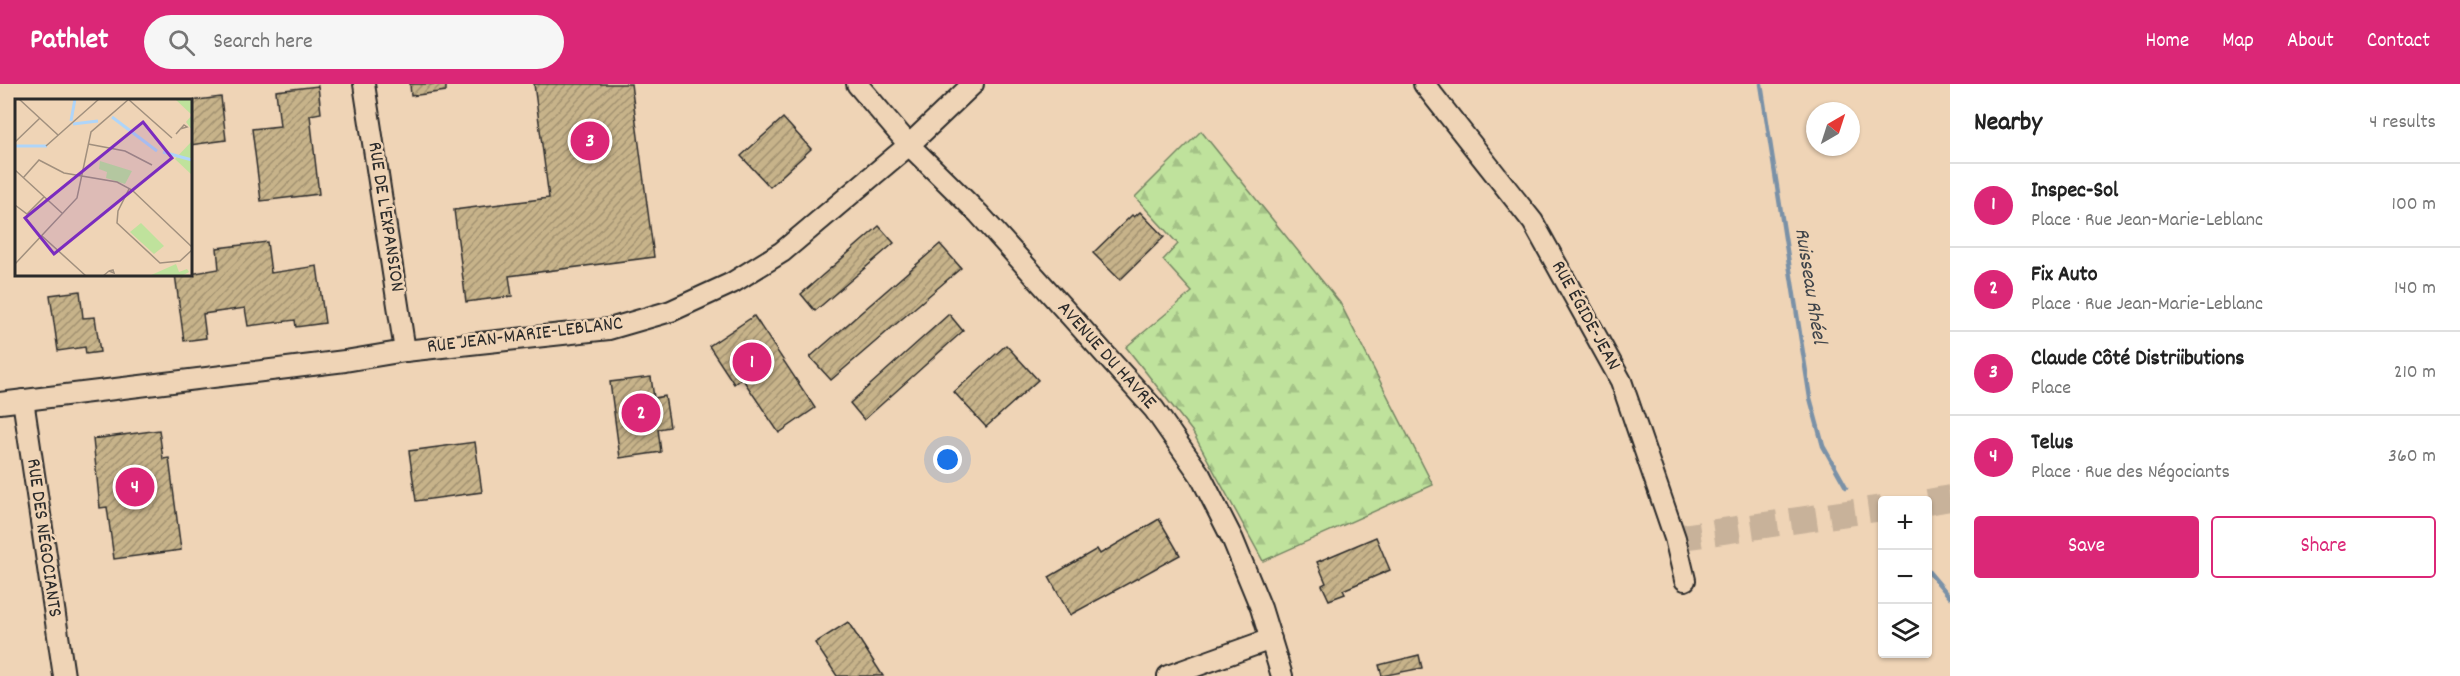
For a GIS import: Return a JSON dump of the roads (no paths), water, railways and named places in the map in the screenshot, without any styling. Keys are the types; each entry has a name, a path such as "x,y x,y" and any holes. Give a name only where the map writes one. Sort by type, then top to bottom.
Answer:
{"street":[{"name":"RUE DE L'EXPANSION","path":"364,84 405,351"},
{"name":"AVENUE DU HAVRE","path":"857,84 909,145 979,214 1154,409 1200,475 1233,540 1261,608 1282,676"},
{"name":"RUE JEAN-MARIE-LEBLANC","path":"0,403 345,361 405,351 609,329 671,311 732,283 782,252 909,145 973,84"},
{"name":"RUE ÉGIDE-JEAN","path":"1424,84 1533,222 1621,381 1675,538 1685,580"},
{"name":"RUE DES NÉGOCIANTS","path":"23,400 64,676"},
{"path":"1168,676 1271,639"}],"waterway":[{"name":"Ruisseau Rhéel","path":"1761,84 1810,398 1823,446 1846,487"},
{"name":"Ruisseau Rhéel","path":"1932,576 1950,597"}],"tunnel":[{"path":"1932,501 1950,498"},
{"path":"1675,538 1878,509"}],"place":[{"name":"Claude Côté Distriibutions","path":"590,141"},
{"name":"Inspec-Sol","path":"752,362"},
{"name":"Fix Auto","path":"641,413"},
{"name":"Telus","path":"135,487"}]}
